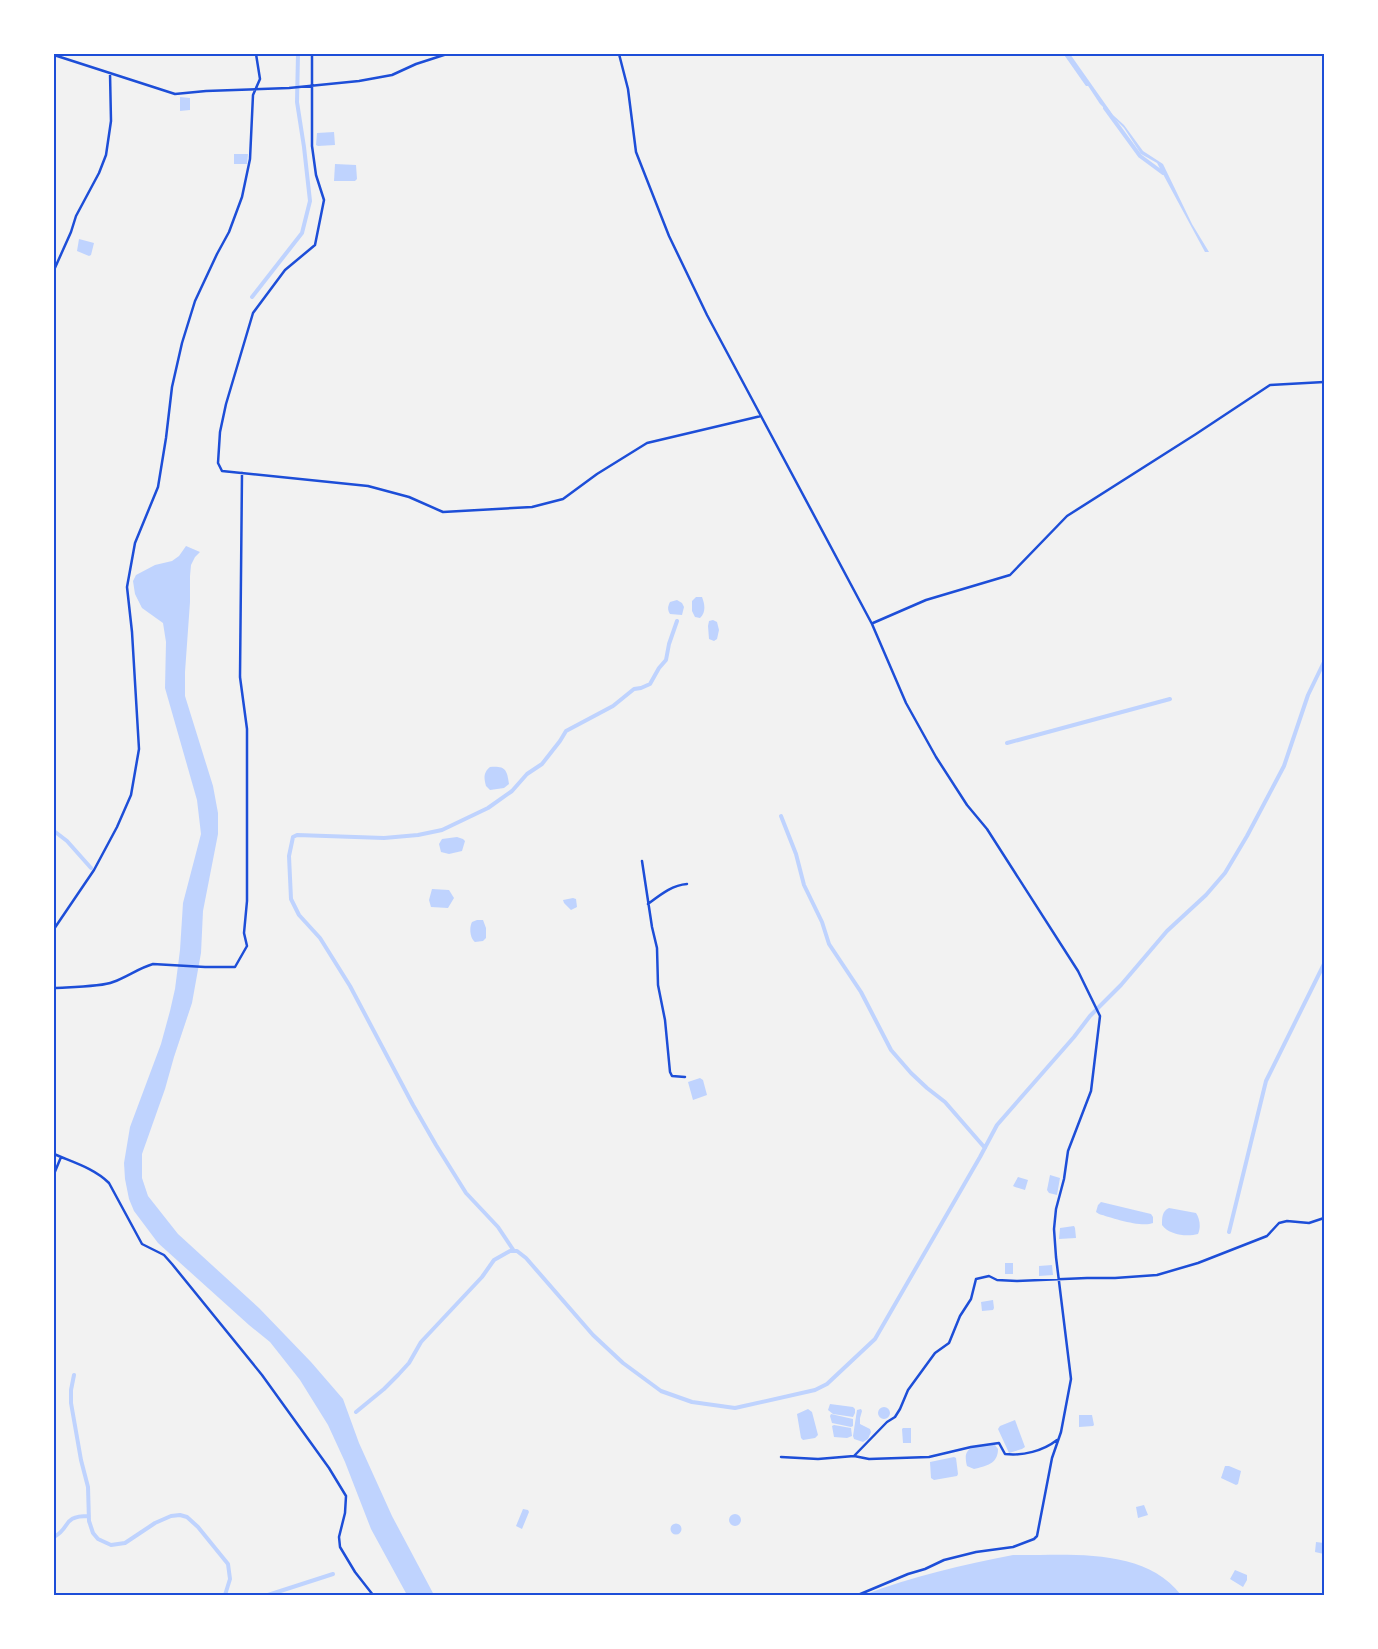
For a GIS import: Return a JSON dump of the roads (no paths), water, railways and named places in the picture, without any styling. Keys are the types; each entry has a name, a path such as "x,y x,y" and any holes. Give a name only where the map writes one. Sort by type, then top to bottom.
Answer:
{"street":[{"path":"54,929 94,870 132,795 140,749 127,587 135,543 158,487 172,387 182,343 195,301 229,232 242,196 250,159 253,95 260,79 256,54"},
{"path":"312,54 312,146 316,174 324,200 314,246 285,270 254,313 226,404 220,432 218,463 222,471 368,486 409,497 443,512 532,508 563,499 597,474 647,444 761,416"},
{"path":"54,55 175,94 303,87 359,80 392,75 416,64 447,54"},
{"path":"619,54 628,89 636,152 669,236 708,315 872,624 906,703 936,758 967,805 987,829 1078,971 1100,1016 1091,1091 1068,1151 1064,1179 1056,1209 1054,1230 1071,1379 1067,1407 1052,1458 1037,1536 1034,1540 1013,1547 976,1552 944,1560 858,1595"},
{"path":"54,270 76,216 99,173 106,155 111,121 110,73"},
{"path":"872,624 926,600 1010,575 1067,516 1270,385 1324,382"},
{"path":"54,988 113,983 145,966 153,964 235,967 247,946 244,933 247,901 247,728 240,677 242,473"},
{"path":"642,861 657,948 658,985 665,1020 670,1072 676,1078 685,1077"},
{"path":"648,904 673,887 686,884"},
{"path":"54,1154 92,1170 109,1182 142,1244 164,1255 172,1264 262,1374 303,1430 346,1496 346,1513 340,1537 340,1548 355,1572 373,1595"},
{"path":"54,1174 61,1157"},
{"path":"854,1456 895,1417 908,1390 935,1353 949,1343 960,1316 971,1299 976,1279 989,1276 997,1280 1004,1280 1115,1278 1157,1275 1198,1263 1267,1236 1279,1222 1309,1223 1324,1218"},
{"path":"781,1457 818,1459 854,1456 869,1459 928,1457 1000,1442 1005,1454 1012,1455 1041,1450 1059,1438"}],"water":[{"path":"1067,54 1070,54 1113,115 1124,125 1143,151 1163,164 1192,224 1209,252 1205,252 1157,163 1141,154 1124,128 1100,104"},
{"path":"180,97 190,98 190,110 180,111"},
{"path":"334,132 335,145 316,145 317,133"},
{"path":"234,154 248,154 247,164 234,164"},
{"path":"335,164 356,165 357,179 355,181 334,181"},
{"path":"79,239 94,243 91,255 89,256 77,251"},
{"path":"186,546 200,552 191,565 185,696 213,786 218,813 218,834 203,911 201,953 192,1003 142,1154 142,1178 148,1196 178,1234 259,1308 311,1362 343,1399 359,1443 392,1516 434,1595 407,1595 371,1529 345,1462 328,1425 300,1380 270,1342 158,1243 134,1211 129,1199 124,1163 130,1127 161,1044 170,1011 180,950 183,903 201,834 197,800 165,688 166,642 163,623 142,608 135,594 133,581 136,575 155,565 172,561 179,556"},
{"path":"696,597 702,597 704,603 704,611 700,618 695,617 692,611 692,601"},
{"path":"677,600 684,607 682,615 670,614 668,611 670,602"},
{"path":"709,621 717,622 719,630 717,639 714,641 709,639 708,626"},
{"path":"490,767 502,768 506,772 509,784 504,788 490,790 486,786 485,774"},
{"path":"457,837 465,841 462,851 449,854 441,852 439,844 442,839"},
{"path":"432,889 449,890 454,898 448,908 431,907 429,900"},
{"path":"576,899 577,907 571,910 563,900"},
{"path":"483,920 486,928 486,938 483,941 475,942 470,933 470,927 472,922"},
{"path":"700,1078 703,1080 707,1095 693,1100 688,1082"},
{"path":"1050,1175 1060,1178 1057,1195 1049,1193 1047,1190"},
{"path":"1018,1177 1028,1180 1025,1190 1013,1186"},
{"path":"1101,1202 1151,1214 1153,1223 1135,1223 1099,1214 1096,1212"},
{"path":"1169,1208 1196,1213 1200,1223 1198,1234 1179,1234 1165,1228 1162,1225 1162,1217"},
{"path":"1074,1226 1076,1238 1059,1239 1060,1228"},
{"path":"1005,1263 1013,1263 1013,1274 1005,1274"},
{"path":"1052,1265 1053,1275 1039,1276 1039,1266"},
{"path":"993,1300 993,1310 982,1311 981,1302"},
{"path":"830,1404 853,1407 855,1413 853,1417 833,1414 828,1410"},
{"path":"886,1407 889,1408 889,1418 882,1419 879,1418 878,1411 879,1408"},
{"path":"808,1409 812,1412 818,1435 815,1438 803,1440 797,1414"},
{"path":"861,1409 860,1424 870,1429 871,1432 868,1439 863,1442 854,1439 853,1436 857,1410"},
{"path":"831,1414 853,1419 853,1426 832,1423"},
{"path":"1079,1415 1092,1415 1094,1425 1079,1427"},
{"path":"1015,1420 1025,1447 1009,1453 998,1429 1000,1426"},
{"path":"832,1426 851,1428 852,1436 847,1438 834,1437"},
{"path":"903,1428 911,1428 911,1443 903,1443"},
{"path":"988,1444 995,1445 998,1449 994,1461 974,1469 967,1466 967,1451 973,1447"},
{"path":"956,1458 957,1476 934,1480 931,1478 930,1462"},
{"path":"1225,1466 1241,1471 1238,1484 1236,1485 1221,1478"},
{"path":"1144,1505 1148,1515 1138,1518 1136,1507"},
{"path":"523,1509 529,1512 522,1529 516,1526"},
{"path":"733,1514 737,1514 741,1520 737,1526 733,1526 729,1522 729,1518"},
{"path":"674,1524 678,1524 681,1529 680,1533 674,1534 671,1531 671,1527"},
{"path":"1316,1542 1324,1543 1324,1554 1315,1552"},
{"path":"1013,1555 1080,1555 1126,1561 1146,1568 1165,1579 1181,1595 864,1595 919,1577"},
{"path":"1235,1570 1247,1575 1247,1580 1243,1587 1230,1579"}],"waterway":[{"path":"252,297 302,233 310,201 297,102 298,54"},
{"path":"1066,54 1087,84"},
{"path":"1105,108 1140,156 1163,173"},
{"path":"514,1251 498,1227 466,1193 413,1105 350,986 320,938 299,915 291,899 289,856 293,837 297,835 384,838 418,835 442,830 488,808 512,791 527,774 542,764 566,731 613,706 634,689 650,684 666,660 677,621"},
{"path":"356,1412 384,1389 409,1363 421,1342 482,1277 494,1260 510,1251 517,1251 526,1258 593,1335 623,1363 661,1391 692,1402 735,1408 815,1390 827,1384 875,1339 997,1125 1090,1016 1121,985 1167,931 1206,895 1225,873 1284,766 1308,695 1324,662"},
{"path":"1007,743 1170,699"},
{"path":"781,816 796,854 804,885 822,922 829,944 861,992 891,1050 911,1073 945,1102 985,1148"},
{"path":"54,831 67,841 91,868"},
{"path":"1229,1232 1266,1081 1324,964"},
{"path":"74,1375 71,1403 81,1460 88,1487 89,1521 93,1533 98,1539 111,1545 125,1543 155,1523 171,1516 180,1515 187,1517 198,1527 228,1564 230,1579 225,1595"},
{"path":"54,1537 63,1530 70,1520 80,1516 89,1516"},
{"path":"268,1595 333,1574"}]}
